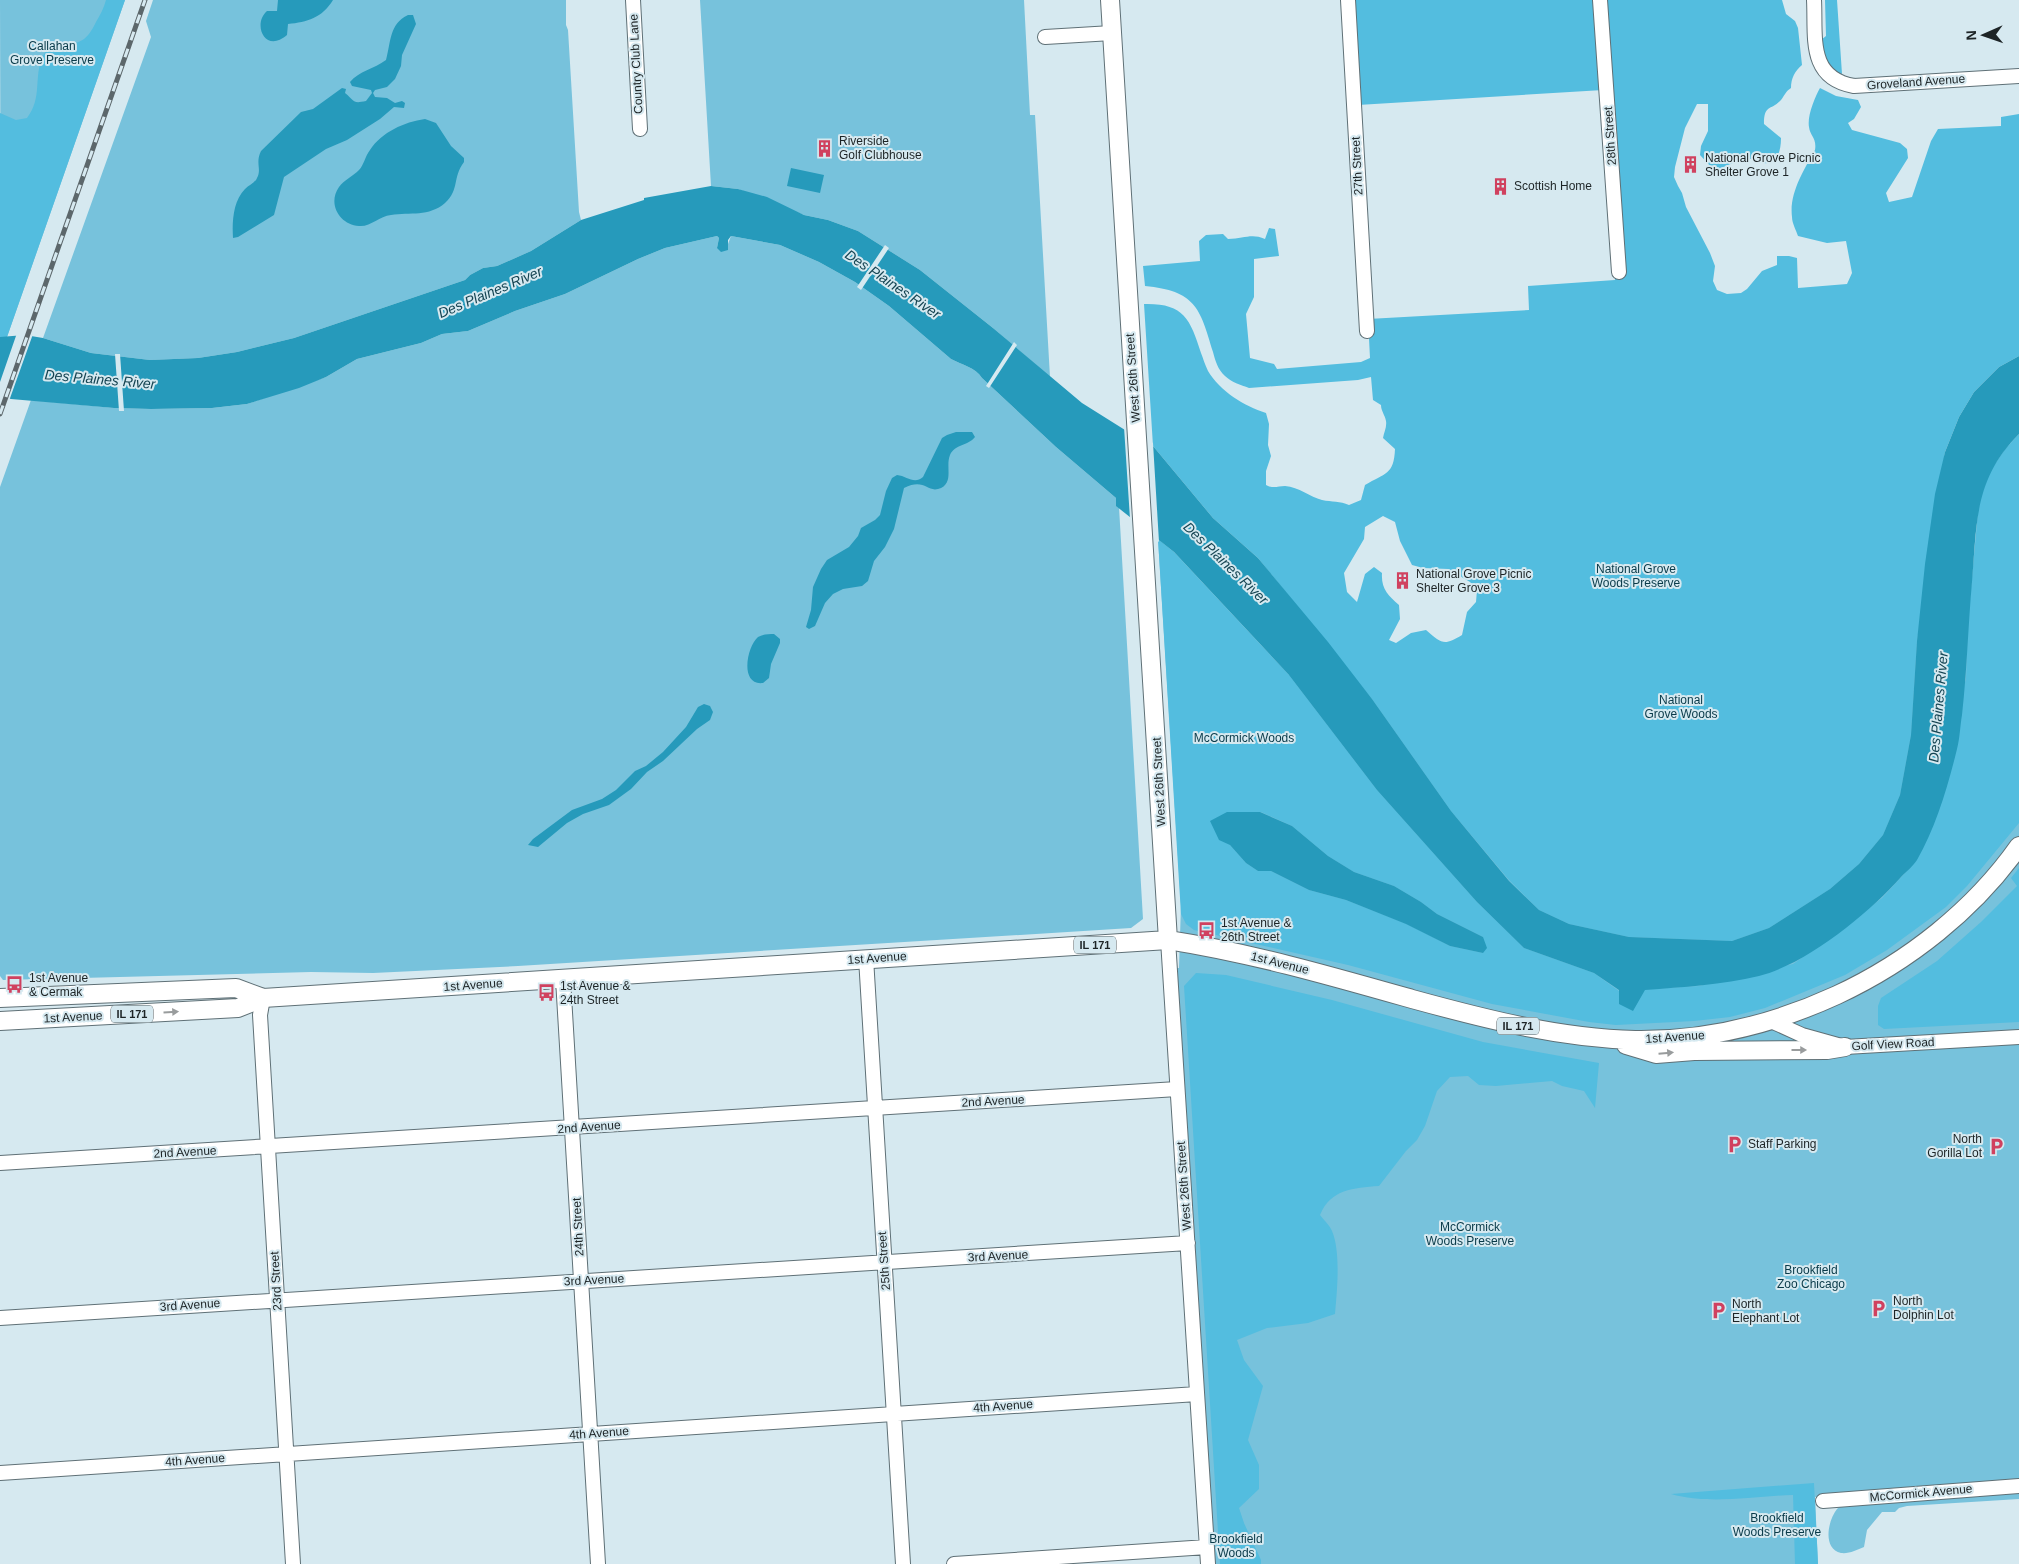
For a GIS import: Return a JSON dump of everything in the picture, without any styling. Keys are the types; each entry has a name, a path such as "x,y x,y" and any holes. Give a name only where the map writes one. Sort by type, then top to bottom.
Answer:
{"main road":[{"name":"West 26th Street","path":"1110,0 1168,940"},
{"name":"1st Avenue","path":"4,1023 238,1008 263,998 1168,940 1215,947 1270,960 1512,1025 1602,1038 1636,1040 1685,1038 1709,1035 1771,1021 1802,1010 1861,984 1923,944 1982,890 2019,846"},
{"name":"1st Avenue","path":"4,996 236,988 263,998"},
{"path":"1602,1038 1656,1054 1694,1050 1827,1050 1845,1047"}],"street":[{"name":"Country Club Lane","path":"633,0 640,129"},
{"name":"27th Street","path":"1348,0 1367,331"},
{"name":"28th Street","path":"1600,0 1619,272"},
{"name":"Groveland Avenue","path":"1814,0 1819,65 1834,78 1854,86 2019,76"},
{"path":"1045,37 1112,33"},
{"name":"West 26th Street","path":"1168,940 1208,1564"},
{"name":"25th Street","path":"866,958 903,1564"},
{"name":"24th Street","path":"563,979 598,1564"},
{"name":"23rd Street","path":"263,998 260,1015 293,1564"},
{"name":"Golf View Road","path":"1771,1021 1802,1035 1845,1047 2019,1037"},
{"name":"2nd Avenue","path":"0,1163 1178,1089"},
{"name":"3rd Avenue","path":"0,1318 1188,1243"},
{"name":"4th Avenue","path":"0,1473 1197,1394"},
{"name":"McCormick Avenue","path":"1823,1501 2019,1486"},
{"path":"954,1564 1207,1547"}],"green space":[{"name":"Callahan Grove Preserve","path":"0,0 125,0 7,337 1,338"},
{"name":"Callahan Grove Preserve","path":"106,0 125,0 7,337 0,337 0,113 16,120 27,118 35,102 40,64 44,54 54,44 75,43 85,38 102,11"},
{"path":"153,0 566,0 566,25 568,30 581,220 531,251 497,266 483,268 465,280 294,338 237,352 198,358 150,360 91,353 43,338 151,37 146,21"},
{"path":"700,0 1024,0 1030,115 1035,115 1050,377 993,328 920,270 858,231 828,220 804,215 738,189 711,186"},
{"name":"National Grove Woods","path":"1352,0 1782,0 1786,14 1795,21 1798,28 1802,65 1794,75 1791,88 1781,100 1765,113 1764,124 1781,138 1779,153 1776,158 1767,163 1762,163 1747,157 1721,168 1712,168 1700,155 1701,146 1708,131 1708,104 1697,104 1685,128 1675,167 1674,177 1686,207 1715,266 1713,281 1717,290 1727,294 1741,293 1747,289 1762,271 1777,265 1777,256 1797,258 1798,288 1847,284 1852,273 1846,241 1827,243 1798,236 1792,219 1795,191 1815,150 1809,118 1820,88 1836,96 1858,100 1861,107 1854,119 1848,123 1852,130 1900,143 1907,149 1908,158 1886,193 1889,202 1912,197 1931,141 1938,129 2001,126 2001,117 2019,114 2019,356 1999,367 1974,392 1959,417 1945,452 1917,641 1911,735 1900,795 1883,835 1859,864 1830,889 1769,928 1732,941 1629,937 1569,924 1539,910 1509,880 1451,811 1372,699 1258,558 1213,518 1153,446 1144,304 1168,306 1183,315 1193,330 1208,371 1213,378 1233,397 1266,413 1269,424 1268,445 1271,456 1266,471 1266,485 1290,487 1322,500 1349,505 1361,500 1365,485 1387,472 1393,464 1395,449 1383,438 1386,421 1381,405 1373,400 1371,377 1358,380 1249,388 1233,382 1219,368 1204,323 1193,304 1175,292 1145,286 1143,266 1200,261 1199,241 1206,235 1223,234 1228,239 1251,236 1265,239 1269,228 1275,229 1279,256 1254,259 1254,297 1246,314 1250,358 1274,364 1277,369 1361,362 1370,358 1368,319 1529,310 1528,286 1615,280 1603,90 1358,105","holes":["1383,516 1395,522 1400,541 1412,565 1423,568 1448,569 1470,582 1477,590 1476,602 1467,612 1462,635 1456,639 1443,642 1426,630 1411,633 1396,643 1389,640 1400,619 1399,605 1386,591 1382,573 1374,567 1365,574 1357,602 1347,592 1344,573 1364,539 1365,527"]},
{"path":"1825,0 1837,0 1842,74 1831,68 1824,57 1821,40 1826,36"},
{"path":"717,236 719,238 717,248 728,244 731,236 780,245 819,262 855,282 889,306 951,359 976,371 1056,447 1116,498 1116,505 1119,507 1143,919 1131,928 518,966 373,973 311,972 3,980 0,976 0,487 31,400 114,408 151,409 212,408 247,404 326,377 357,359 421,343 442,334 468,331 515,311 565,294 665,248"},
{"name":"McCormick Woods Preserve","path":"2019,434 2019,1481 1815,1497 1818,1564 1212,1564 1176,973 1177,968 1179,968 1181,905 1158,539 1289,675 1968,622 1979,501"},
{"name":"McCormick Woods","path":"2019,434 2019,823 1967,886 1946,907 1887,950 1845,975 1765,1008 1730,1017 1616,1025 1589,1022 1492,1004 1348,965 1194,930 1186,924 1181,914 1158,539 1174,552 1289,675 1377,790 1477,902 1524,948 1594,973 1619,991 1699,986 1793,964 1882,898 1916,861 1966,679 1968,622 1979,501 1990,471 2005,449","holes":["1227,812 1261,812 1292,826 1328,856 1354,872 1394,886 1437,914 1483,937 1483,953 1450,946 1407,924 1346,900 1309,890 1271,871 1258,871 1246,863 1230,845"]},
{"path":"2019,868 2019,1022 1884,1029 1878,1025 1878,1006 1881,998 1937,961 1981,922 2017,886 2011,878"},
{"name":"Brookfield Woods","path":"1196,973 1226,975 1332,1000 1483,1042 1599,1063 1595,1108 1584,1091 1562,1086 1552,1081 1496,1086 1479,1085 1468,1076 1450,1077 1437,1091 1425,1126 1417,1140 1379,1186 1352,1189 1337,1195 1325,1206 1320,1215 1332,1231 1337,1250 1338,1272 1335,1314 1308,1323 1267,1328 1237,1340 1244,1360 1263,1386 1248,1440 1259,1465 1259,1489 1239,1508 1261,1564 1220,1564 1184,986"},
{"path":"1814,1483 1818,1564 1795,1564 1793,1495 1701,1499 1671,1494"},
{"path":"2019,1491 2019,1499 1907,1506 1899,1508 1895,1512 1882,1512 1867,1530 1864,1547 1850,1552 1841,1553 1835,1550 1829,1540 1829,1527 1834,1514 1841,1506 1851,1503"}],"water":[{"path":"278,0 333,0 324,11 314,18 288,24 287,35 279,40 272,41 263,35 261,23 267,11 277,11"},
{"path":"408,15 413,15 416,24 402,55 401,66 395,79 387,87 375,90 373,93 375,97 387,98 395,103 402,101 405,103 404,108 394,107 380,119 347,140 326,149 284,177 274,215 238,237 233,238 233,219 238,199 245,189 257,178 261,151 301,112 313,109 342,88 346,89 345,93 354,101 366,101 372,93 371,90 352,86 350,82 358,75 386,60 394,28 397,23"},
{"path":"425,119 436,123 451,146 464,158 450,198 439,207 426,212 387,216 363,226 352,225 341,218 335,207 334,200 336,194 343,182 359,170 368,152 387,133 402,125"},
{"path":"791,168 824,175 820,193 787,186"},
{"name":"Des Plaines River","path":"711,186 738,189 767,197 804,215 828,220 858,231 920,270 1082,403 1153,446 1213,518 1258,558 1328,642 1372,699 1451,811 1509,881 1539,910 1569,924 1629,937 1732,941 1769,928 1830,889 1859,864 1883,835 1900,795 1911,735 1917,641 1925,564 1935,494 1945,452 1959,417 1974,392 1999,367 2019,356 2019,434 2004,451 1993,468 1980,503 1977,521 1964,698 1958,745 1941,806 1917,860 1888,891 1855,921 1836,936 1797,961 1778,970 1731,982 1645,990 1633,1011 1619,1004 1619,990 1594,973 1524,948 1477,902 1377,790 1289,675 1174,552 1116,506 1116,498 1056,447 976,371 951,359 889,306 855,282 819,262 780,245 731,236 728,240 728,250 721,252 717,248 719,238 717,236 665,248 565,294 515,311 468,331 442,334 421,343 357,359 326,377 299,388 247,404 212,408 114,408 11,399 0,396 0,337 25,335 43,338 91,353 150,360 198,358 237,352 294,338 465,280 483,268 497,266 531,251 581,220 644,200 644,198"},
{"path":"956,432 972,432 975,437 952,451 949,460 948,479 943,487 931,489 916,484 904,488 894,529 885,547 874,561 868,581 862,586 843,589 833,594 825,603 815,626 809,629 806,627 811,610 813,587 827,560 849,547 858,536 861,528 880,515 886,491 892,478 897,475 917,480 923,477 942,438"},
{"path":"774,634 780,639 780,643 771,664 769,678 763,683 755,682 748,672 747,664 751,648 758,637"},
{"path":"704,704 710,706 713,712 710,720 697,729 663,761 647,772 631,789 609,805 583,814 567,823 538,847 528,845 533,839 572,810 602,799 616,790 635,771 646,766 663,752 686,727 698,707"},
{"path":"1227,812 1260,812 1292,826 1328,856 1354,872 1394,886 1437,914 1483,937 1487,948 1483,953 1450,946 1406,924 1346,900 1309,890 1271,871 1258,871 1246,863 1230,845 1219,840 1210,821"}],"pier":[{"path":"885,245 889,248 861,290 857,287"},
{"path":"17,333 33,334 9,401 0,399 0,382"},
{"path":"1014,342 1017,345 989,388 986,386"},
{"path":"115,354 120,354 124,411 119,411"},
{"path":"1124,427 1153,443 1159,542 1130,519"}],"railway":[{"path":"0,414 145,0"}],"place":[{"name":"Riverside Golf Clubhouse","path":"825,148"},
{"name":"National Grove Picnic Shelter Grove 1","path":"1691,165"},
{"name":"Scottish Home","path":"1500,186"},
{"name":"National Grove Picnic Shelter Grove 3","path":"1402,581"},
{"name":"1st Avenue & 26th Street","path":"1207,930"},
{"name":"1st Avenue & Cermak","path":"15,985"},
{"name":"1st Avenue & 24th Street","path":"546,993"},
{"name":"Staff Parking","path":"1734,1144"},
{"name":"North Gorilla Lot","path":"1996,1146"},
{"name":"North Dolphin Lot","path":"1879,1308"},
{"name":"North Elephant Lot","path":"1718,1311"}],"park label":[{"name":"National Grove Woods Preserve","path":"1636,576"},
{"name":"Brookfield Zoo Chicago","path":"1811,1277"},
{"name":"Brookfield Woods Preserve","path":"1777,1525"}]}
